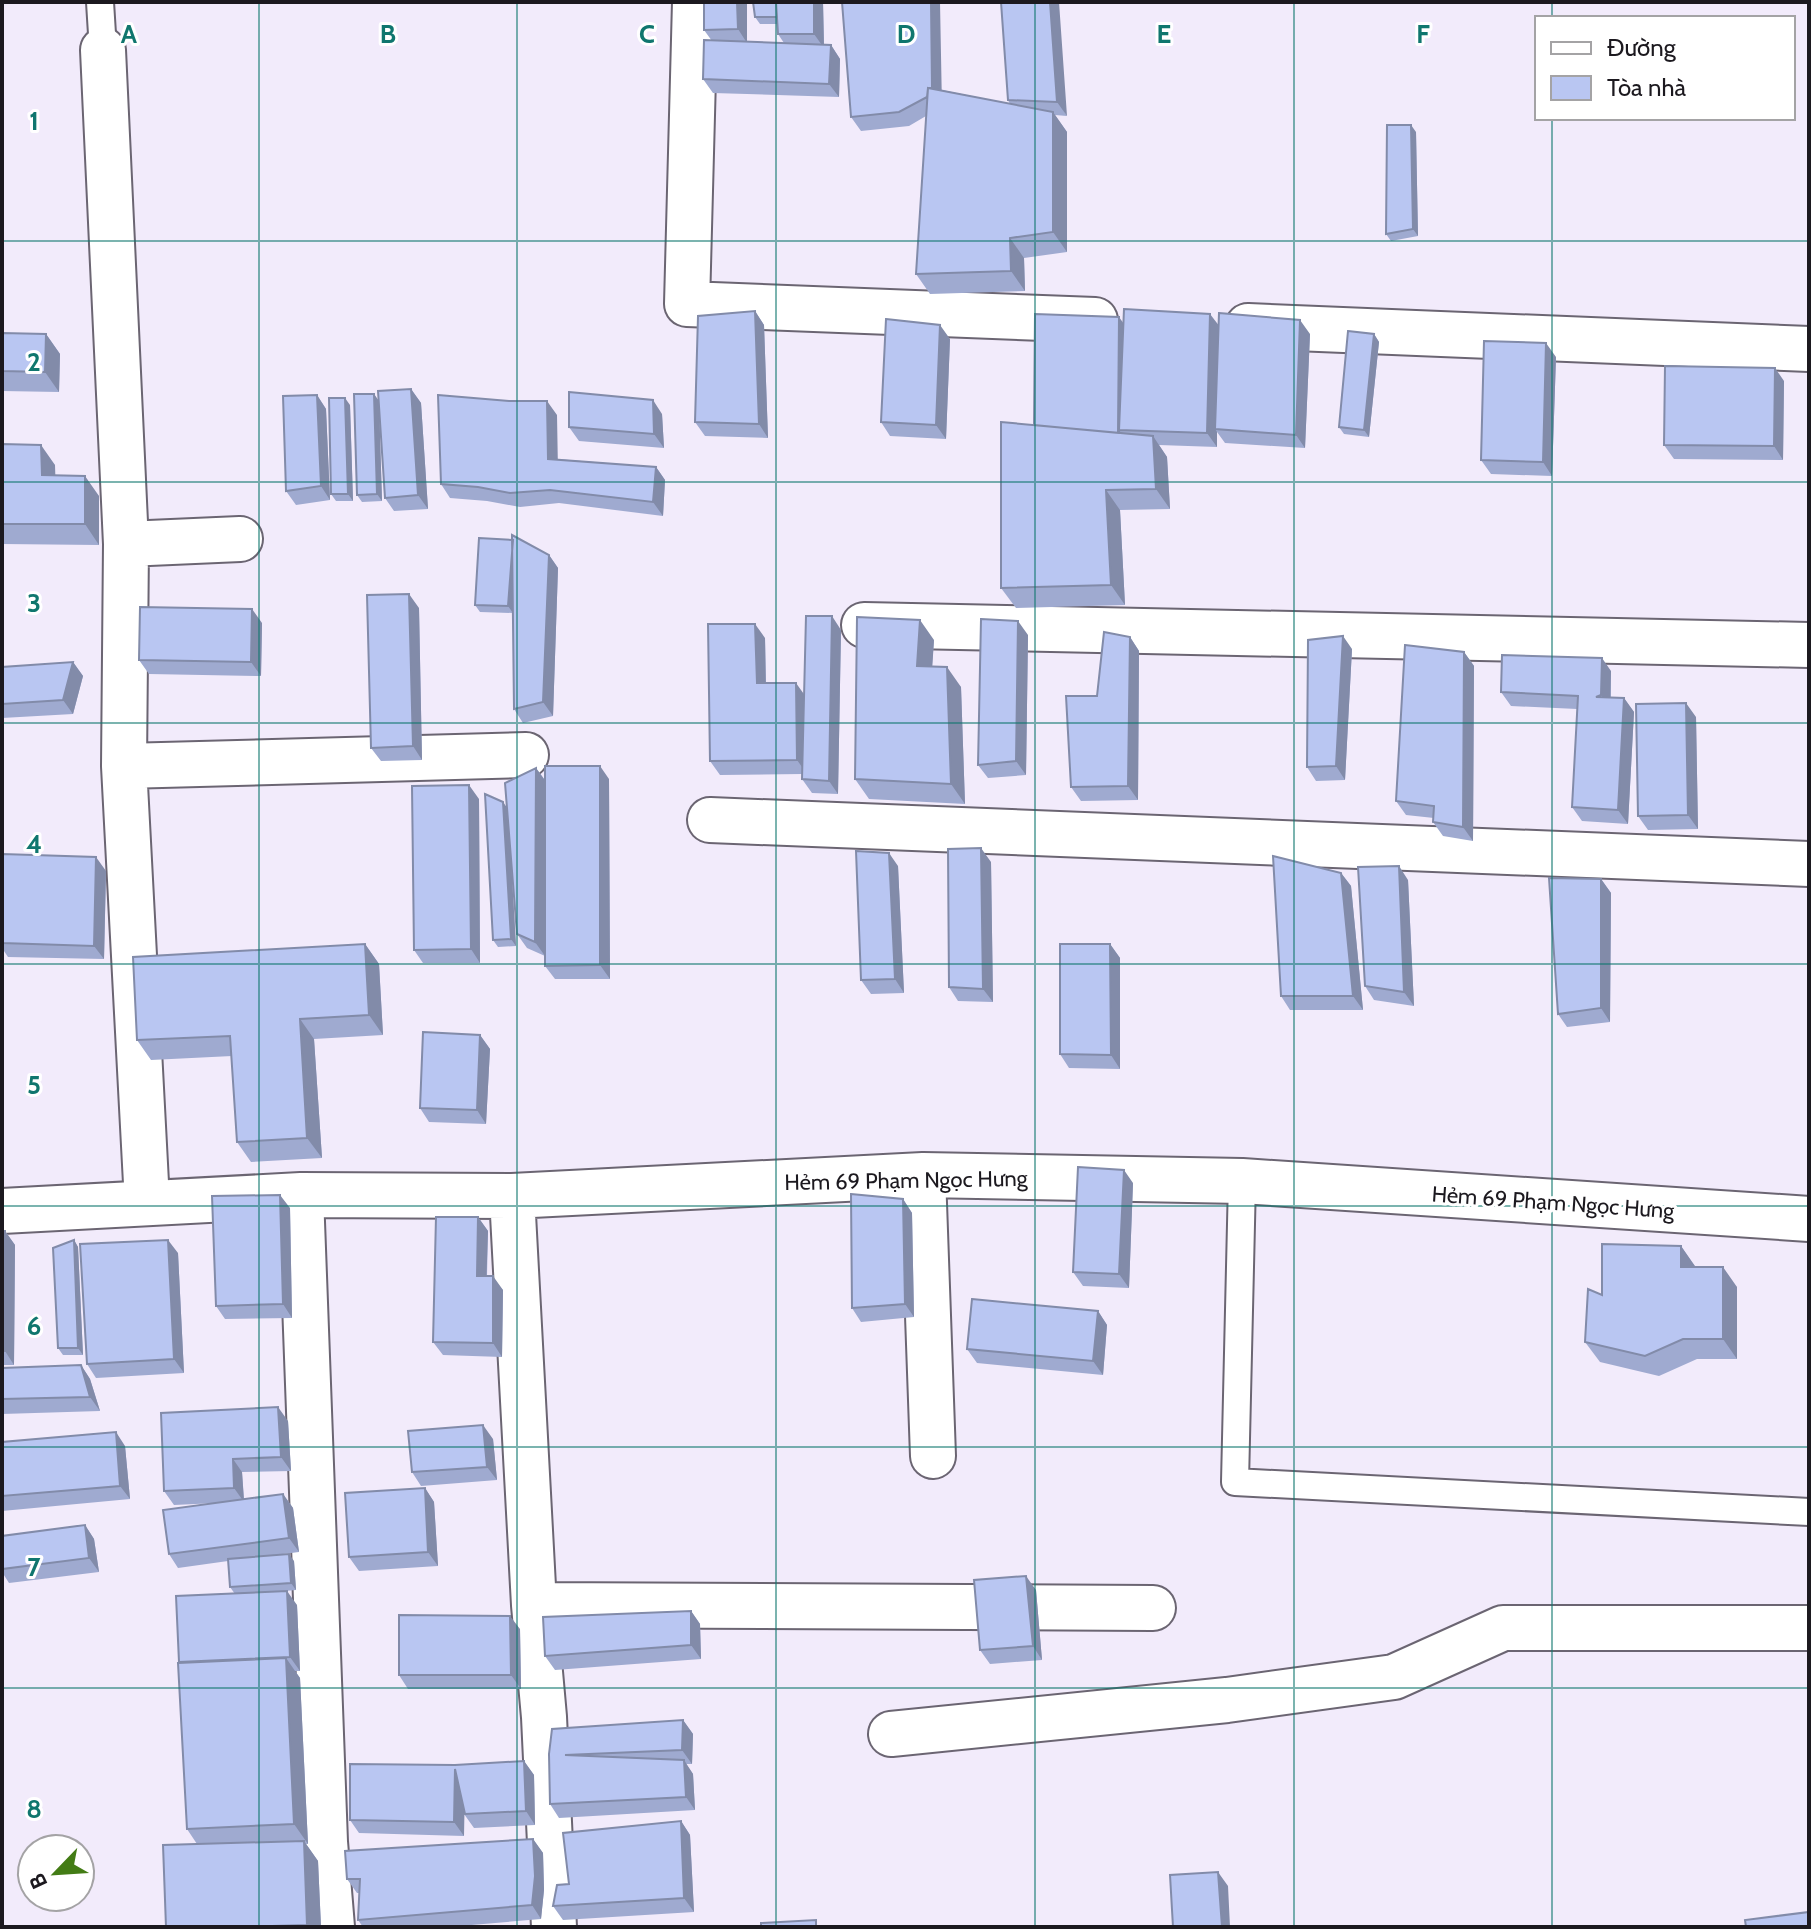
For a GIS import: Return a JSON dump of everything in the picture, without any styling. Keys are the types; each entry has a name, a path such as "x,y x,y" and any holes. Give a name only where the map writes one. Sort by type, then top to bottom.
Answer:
{"street":[{"path":"695,2 687,304 1130,321"},
{"path":"103,50 126,544 124,766 147,1202"},
{"path":"1209,325 1809,349"},
{"path":"126,544 240,539"},
{"path":"863,625 1809,645"},
{"path":"124,766 526,755"},
{"path":"710,820 1809,864"},
{"path":"923,1175 933,1456"},
{"name":"Hẻm 69 Phạm Ngọc Hưng","path":"2,1211 301,1195 512,1196 923,1175 1242,1181 1809,1219"},
{"path":"301,1195 325,1842 332,1927"},
{"path":"512,1196 554,1927"},
{"path":"534,1605 1153,1608"},
{"path":"891,1734 1227,1700 1394,1677 1503,1628 1809,1628"}],"lane":[{"path":"100,2 103,50"},
{"path":"1242,1181 1235,1482 1809,1512"}],"building":[{"path":"704,2 737,2 738,29 704,30"},
{"path":"753,2 776,2 777,17 755,17"},
{"path":"776,2 814,2 814,34 778,34"},
{"path":"842,2 931,2 932,88 928,88 927,97 899,112 851,117"},
{"path":"1001,2 1050,2 1057,102 1008,100"},
{"path":"704,40 831,45 829,84 703,79"},
{"path":"928,88 1053,112 1053,232 1010,238 1011,271 916,274"},
{"path":"1387,125 1411,125 1413,229 1386,234"},
{"path":"1124,309 1210,314 1207,433 1119,430"},
{"path":"755,311 759,424 695,422 698,316"},
{"path":"1219,313 1300,320 1296,435 1215,429"},
{"path":"1035,314 1119,317 1118,433 1034,425"},
{"path":"886,319 940,325 936,425 881,422"},
{"path":"1348,331 1374,334 1364,430 1339,427"},
{"path":"2,333 46,334 45,372 2,371"},
{"path":"1484,341 1546,343 1543,462 1481,460"},
{"path":"1665,366 1775,368 1774,446 1664,445"},
{"path":"411,389 418,495 385,498 378,391"},
{"path":"569,392 653,400 654,434 569,427"},
{"path":"354,394 374,394 377,494 357,495"},
{"path":"317,395 321,486 286,491 283,396"},
{"path":"438,395 547,401 548,459 656,467 653,502 550,490 510,493 441,484"},
{"path":"329,398 345,398 348,494 331,494"},
{"path":"1001,422 1153,436 1156,489 1106,490 1111,585 1001,588"},
{"path":"2,444 41,445 42,475 85,476 85,524 2,524"},
{"path":"512,535 549,555 543,702 514,709"},
{"path":"479,538 513,540 508,606 475,605"},
{"path":"409,594 413,746 371,748 367,595"},
{"path":"140,607 252,609 251,662 139,660"},
{"path":"806,616 832,616 829,781 802,779"},
{"path":"857,617 920,620 917,666 947,667 951,784 855,779"},
{"path":"981,619 1018,621 1016,761 978,765"},
{"path":"708,624 755,624 757,683 796,683 797,760 710,761"},
{"path":"1104,632 1130,637 1128,786 1071,787 1066,696 1097,696"},
{"path":"1343,636 1336,766 1307,767 1308,640"},
{"path":"1405,645 1464,652 1463,827 1433,822 1434,806 1396,801"},
{"path":"1502,655 1602,658 1601,695 1596,697 1624,698 1618,810 1572,807 1578,696 1501,692"},
{"path":"73,662 63,700 2,704 2,667"},
{"path":"1686,703 1688,815 1638,816 1636,704"},
{"path":"545,766 600,766 600,965 545,966"},
{"path":"536,768 535,942 517,934 505,783"},
{"path":"469,785 471,949 414,950 412,786"},
{"path":"485,794 503,802 511,939 493,940"},
{"path":"981,848 983,989 949,987 948,849"},
{"path":"856,851 889,853 895,979 861,980"},
{"path":"2,854 96,857 94,946 2,943"},
{"path":"1273,856 1341,873 1353,996 1281,996"},
{"path":"1399,866 1404,992 1365,986 1358,867"},
{"path":"1549,878 1601,879 1601,1008 1558,1014"},
{"path":"365,944 369,1015 300,1019 307,1138 237,1142 230,1036 137,1040 133,957"},
{"path":"1060,944 1110,944 1111,1055 1060,1054"},
{"path":"423,1032 480,1035 477,1110 420,1108"},
{"path":"1078,1167 1124,1170 1119,1274 1073,1272"},
{"path":"851,1194 903,1199 905,1304 852,1308"},
{"path":"280,1195 283,1304 216,1306 212,1196"},
{"path":"436,1217 478,1217 477,1276 493,1276 493,1343 433,1342"},
{"path":"2,1231 5,1231 5,1351 2,1351"},
{"path":"74,1240 78,1348 58,1348 53,1248"},
{"path":"168,1240 174,1359 87,1364 80,1244"},
{"path":"1602,1244 1681,1246 1681,1267 1723,1267 1723,1339 1683,1339 1645,1356 1585,1342 1588,1289 1602,1295"},
{"path":"972,1299 1098,1311 1093,1361 967,1349"},
{"path":"81,1365 90,1397 2,1399 2,1368"},
{"path":"278,1407 281,1457 233,1459 234,1488 164,1491 161,1413"},
{"path":"483,1425 487,1467 412,1472 408,1431"},
{"path":"116,1432 120,1486 2,1496 2,1442"},
{"path":"425,1488 428,1552 349,1557 345,1493"},
{"path":"283,1494 289,1538 169,1554 163,1510"},
{"path":"85,1525 89,1558 2,1569 2,1536"},
{"path":"289,1554 291,1583 230,1587 228,1559"},
{"path":"1026,1576 1033,1646 980,1650 974,1580"},
{"path":"287,1591 290,1657 179,1662 176,1596"},
{"path":"691,1611 691,1645 545,1656 543,1617"},
{"path":"399,1615 510,1616 511,1675 399,1675"},
{"path":"286,1658 294,1824 187,1829 178,1663"},
{"path":"683,1720 682,1750 565,1755 684,1760 686,1797 550,1804 552,1729"},
{"path":"524,1761 526,1811 465,1814 455,1769 454,1822 350,1820 350,1764 455,1765"},
{"path":"681,1821 684,1898 553,1906 557,1885 569,1884 563,1833"},
{"path":"533,1839 535,1876 532,1905 358,1920 360,1879 347,1879 345,1851"},
{"path":"304,1841 307,1925 166,1927 163,1845"},
{"path":"1218,1872 1222,1927 1173,1927 1170,1875"},
{"path":"1809,1912 1809,1927 1746,1927 1745,1920"},
{"path":"816,1920 816,1927 761,1927 761,1923"}]}
